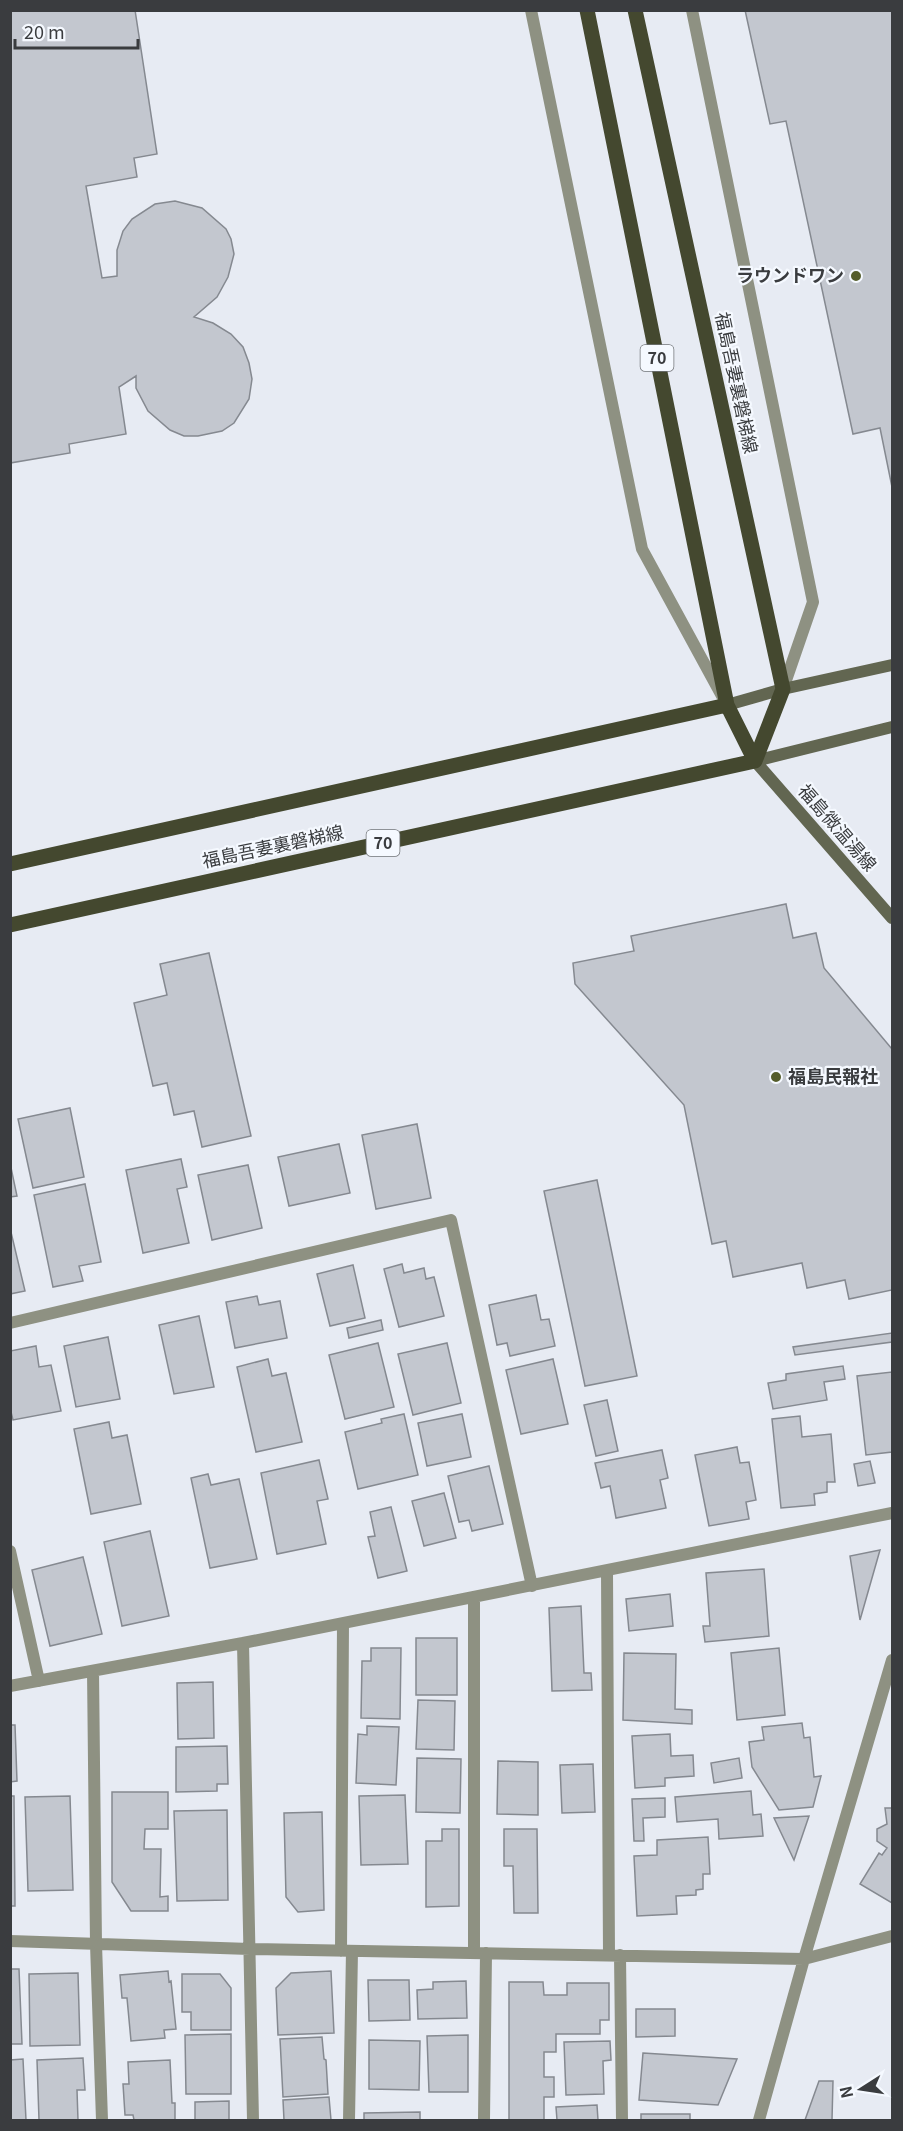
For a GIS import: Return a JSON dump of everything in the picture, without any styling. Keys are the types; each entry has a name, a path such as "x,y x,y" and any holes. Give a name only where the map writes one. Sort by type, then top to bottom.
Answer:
{"main road":[{"name":"70","path":"587,10 727,705 755,761"},
{"name":"福島吾妻裏磐梯線","path":"635,10 783,689"},
{"path":"755,761 783,689"},
{"path":"10,864 727,705"},
{"name":"福島吾妻裏磐梯線","path":"10,925 755,761"}],"street":[{"path":"531,10 642,549 727,705 783,689 892,665"},
{"path":"692,10 813,602 783,689"},
{"path":"755,761 892,728"},
{"name":"福島微温湯線","path":"755,761 892,918"},
{"path":"10,1323 451,1221 532,1586"},
{"path":"10,1686 243,1643 892,1514"},
{"path":"10,1551 39,1681"},
{"path":"607,1571 614,1955 622,2121"},
{"path":"474,1597 484,2121"},
{"path":"343,1623 349,2121"},
{"path":"243,1643 253,2121"},
{"path":"759,2121 892,1660"},
{"path":"93,1671 96,1944 102,2121"},
{"path":"10,1941 250,1949 804,1959 892,1936"}],"building":[{"path":"10,10 135,10 157,154 134,158 137,177 86,186 102,278 117,276 117,250 123,231 132,219 155,204 175,201 202,208 226,229 234,254 228,277 217,297 194,317 213,323 231,334 243,347 249,363 252,379 249,399 234,423 222,431 198,436 184,436 170,430 148,411 136,388 136,376 119,387 126,434 69,444 70,453 10,463"},
{"name":"ラウンドワン","path":"745,10 892,10 892,487 880,428 853,434 786,121 770,124"},
{"name":"福島民報社","path":"786,904 793,938 816,933 824,968 892,1049 892,1290 849,1299 845,1280 807,1288 802,1263 733,1277 726,1241 712,1244 684,1105 575,984 573,963 634,951 631,936"},
{"path":"209,953 251,1136 202,1147 194,1111 174,1115 167,1083 153,1086 134,1003 167,995 160,964"},
{"path":"70,1108 84,1177 33,1188 18,1119"},
{"path":"417,1124 431,1198 376,1209 362,1135"},
{"path":"339,1144 350,1193 289,1206 278,1157"},
{"path":"181,1159 187,1187 177,1189 189,1243 143,1253 126,1170"},
{"path":"10,1163 17,1196 10,1197"},
{"path":"248,1165 262,1228 212,1240 198,1175"},
{"path":"597,1180 637,1376 585,1386 544,1191"},
{"path":"85,1184 101,1262 79,1266 83,1281 53,1287 34,1195"},
{"path":"10,1228 25,1291 10,1294"},
{"path":"402,1264 404,1273 424,1268 426,1279 434,1277 444,1316 399,1327 384,1269"},
{"path":"353,1265 365,1318 330,1326 317,1274"},
{"path":"536,1295 541,1320 549,1319 555,1346 510,1356 507,1343 497,1345 489,1305"},
{"path":"257,1296 259,1305 280,1301 287,1338 235,1348 226,1302"},
{"path":"199,1316 214,1387 174,1394 159,1325"},
{"path":"381,1320 383,1330 349,1338 347,1328"},
{"path":"892,1333 892,1342 795,1355 793,1347"},
{"path":"108,1337 120,1399 76,1407 64,1346"},
{"path":"378,1343 394,1407 345,1419 329,1355"},
{"path":"447,1343 461,1403 413,1415 398,1354"},
{"path":"36,1346 39,1367 51,1365 61,1411 13,1420 10,1408 10,1351"},
{"path":"268,1359 272,1376 286,1373 302,1442 256,1452 237,1367"},
{"path":"553,1359 568,1424 521,1434 506,1370"},
{"path":"843,1366 845,1379 824,1382 827,1400 773,1409 768,1383 786,1380 786,1374"},
{"path":"892,1372 892,1452 866,1455 857,1376"},
{"path":"607,1400 618,1451 596,1456 584,1405"},
{"path":"404,1414 418,1475 358,1489 345,1432 382,1423 381,1419"},
{"path":"462,1414 471,1457 427,1466 418,1423"},
{"path":"800,1416 802,1437 831,1434 835,1482 827,1482 827,1492 814,1494 815,1505 781,1508 772,1419"},
{"path":"109,1422 112,1438 127,1435 141,1504 91,1514 74,1429"},
{"path":"737,1447 740,1463 749,1462 756,1500 746,1502 749,1519 709,1526 695,1455"},
{"path":"662,1450 668,1478 660,1480 666,1508 616,1518 610,1486 601,1488 595,1463"},
{"path":"319,1460 328,1499 317,1501 326,1544 277,1554 261,1473"},
{"path":"870,1461 875,1483 858,1486 854,1464"},
{"path":"489,1466 503,1524 472,1531 469,1520 459,1522 448,1476"},
{"path":"208,1474 211,1485 239,1479 257,1559 210,1568 191,1478"},
{"path":"444,1493 456,1538 424,1546 412,1501"},
{"path":"391,1507 407,1571 378,1578 368,1537 375,1536 370,1512"},
{"path":"150,1531 169,1616 122,1626 104,1542"},
{"path":"880,1550 860,1620 850,1556"},
{"path":"83,1557 102,1634 50,1646 32,1570"},
{"path":"764,1569 769,1636 705,1642 703,1626 710,1626 706,1573"},
{"path":"670,1594 673,1626 629,1631 626,1599"},
{"path":"581,1606 584,1673 591,1673 592,1690 552,1691 549,1608"},
{"path":"416,1638 457,1638 457,1695 416,1695"},
{"path":"371,1648 401,1648 400,1719 361,1718 362,1661 371,1661"},
{"path":"779,1648 785,1715 737,1720 731,1653"},
{"path":"624,1653 676,1654 675,1709 692,1710 692,1724 623,1720"},
{"path":"213,1682 214,1738 178,1739 177,1683"},
{"path":"418,1700 455,1701 454,1750 416,1749"},
{"path":"802,1723 804,1738 810,1737 814,1777 821,1776 813,1807 779,1810 752,1767 749,1742 764,1740 762,1727"},
{"path":"10,1725 15,1725 17,1781 10,1782"},
{"path":"367,1726 399,1727 396,1785 356,1783 358,1734 367,1735"},
{"path":"670,1734 671,1756 693,1755 694,1776 665,1778 665,1786 635,1788 632,1736"},
{"path":"227,1746 228,1784 217,1784 217,1791 176,1792 176,1747"},
{"path":"417,1758 461,1759 460,1813 416,1812"},
{"path":"739,1758 742,1778 714,1783 711,1763"},
{"path":"498,1761 538,1762 538,1815 497,1814"},
{"path":"593,1764 595,1812 562,1813 560,1765"},
{"path":"751,1791 753,1815 761,1814 763,1836 719,1839 718,1819 677,1822 675,1797"},
{"path":"112,1792 168,1792 168,1829 145,1829 144,1849 161,1849 160,1897 168,1896 168,1911 131,1911 112,1882"},
{"path":"405,1795 408,1864 361,1865 359,1796"},
{"path":"10,1796 14,1796 15,1906 10,1906"},
{"path":"70,1796 73,1890 28,1891 25,1797"},
{"path":"665,1798 665,1817 643,1818 644,1841 634,1841 632,1799"},
{"path":"885,1808 892,1808 892,1903 860,1884 879,1853 882,1855 887,1848 877,1841 877,1829 887,1824"},
{"path":"227,1810 228,1900 177,1901 174,1811"},
{"path":"322,1812 324,1910 298,1912 286,1897 284,1813"},
{"path":"809,1816 794,1860 774,1818"},
{"path":"442,1829 459,1829 459,1906 426,1907 426,1841 442,1841"},
{"path":"504,1829 537,1829 538,1913 514,1913 513,1866 504,1866"},
{"path":"708,1837 710,1874 703,1874 703,1889 696,1890 696,1895 676,1896 677,1914 637,1916 634,1856 657,1855 657,1840"},
{"path":"10,1969 19,1969 22,2044 10,2044"},
{"path":"168,1971 176,2029 164,2030 165,2038 131,2041 127,1998 122,1998 120,1975"},
{"path":"331,1971 334,2033 278,2035 276,1988 291,1973"},
{"path":"78,1973 80,2045 30,2046 29,1974"},
{"path":"182,1974 220,1974 231,1988 231,2030 191,2030 191,2012 182,2012"},
{"path":"368,1980 409,1980 410,2020 369,2021"},
{"path":"466,1981 467,2018 418,2019 417,1990 433,1989 433,1982"},
{"path":"509,1982 543,1982 544,1995 567,1995 567,1983 609,1983 609,2020 600,2020 600,2034 556,2034 556,2052 544,2052 544,2077 554,2077 554,2097 544,2097 544,2120 509,2120"},
{"path":"636,2009 675,2009 675,2036 636,2037"},
{"path":"231,2034 231,2094 186,2094 185,2035"},
{"path":"468,2035 468,2092 429,2092 427,2036"},
{"path":"322,2037 328,2094 283,2097 280,2039"},
{"path":"369,2040 420,2041 419,2090 369,2089"},
{"path":"610,2041 611,2060 603,2061 604,2094 566,2095 564,2042"},
{"path":"643,2053 737,2059 718,2105 639,2100"},
{"path":"83,2058 85,2090 77,2090 78,2120 39,2120 37,2060"},
{"path":"23,2059 26,2120 10,2120 10,2060"},
{"path":"170,2060 175,2120 134,2120 133,2115 125,2115 123,2084 129,2084 128,2062"},
{"path":"819,2081 833,2081 832,2120 805,2120"},
{"path":"329,2097 331,2120 284,2120 283,2100"},
{"path":"229,2101 229,2120 195,2120 195,2102"},
{"path":"597,2105 598,2120 557,2120 556,2107"},
{"path":"420,2112 420,2120 364,2120 364,2113"},
{"path":"641,2114 690,2114 690,2120 641,2120"}],"place":[{"name":"ラウンドワン","path":"856,276"},
{"name":"福島民報社","path":"776,1077"}]}
